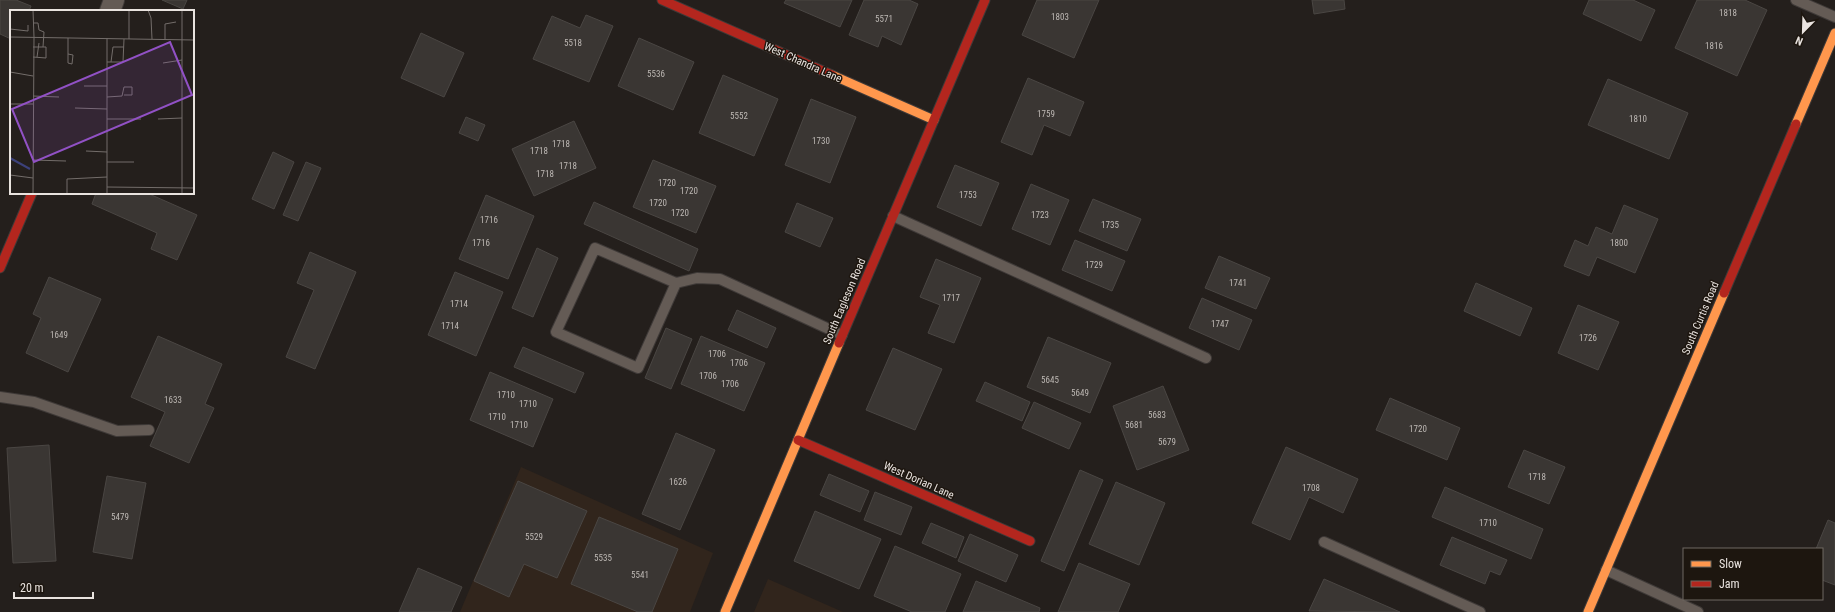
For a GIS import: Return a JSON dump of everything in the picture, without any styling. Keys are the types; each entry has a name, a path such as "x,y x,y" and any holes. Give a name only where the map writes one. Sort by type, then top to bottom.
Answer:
{"street":[{"path":"110,10 114,0"},
{"name":"South Eagleson Road","path":"725,612 985,0"},
{"name":"West Chandra Lane","path":"669,2 934,120"},
{"name":"South Curtis Road","path":"1588,612 1835,33"},
{"path":"0,268 32,194"},
{"name":"West Dorian Lane","path":"798,440 1030,541"}],"lane":[{"path":"1796,0 1835,17"},
{"path":"893,216 1206,358"},
{"path":"676,283 638,368 556,332 595,248 676,283 697,278 720,279 842,336"},
{"path":"0,397 34,402 117,431 149,430"},
{"path":"1324,542 1480,612"},
{"path":"1606,570 1698,612"}],"shaded area":[{"path":"521,467 713,553 690,612 460,612"},
{"path":"768,579 843,612 754,612"}],"building":[{"path":"0,0 16,0 31,6 29,10 10,10 10,39 0,34"},
{"path":"162,0 187,0 183,9"},
{"path":"786,0 852,0 840,27 784,3"},
{"path":"864,0 909,0 918,4 901,45 882,36 878,47 849,35"},
{"path":"1037,0 1099,0 1074,58 1022,35"},
{"path":"1312,0 1344,0 1345,9 1314,14"},
{"path":"1589,0 1633,0 1655,10 1641,41 1583,14"},
{"path":"1697,0 1745,0 1767,10 1737,76 1675,48"},
{"path":"586,15 613,26 589,82 533,59 552,16 580,28"},
{"path":"421,33 464,53 444,97 401,78"},
{"path":"639,38 694,62 673,110 618,86"},
{"path":"723,75 778,99 754,156 699,133"},
{"path":"1028,78 1084,102 1070,136 1044,125 1032,155 1001,142"},
{"path":"1608,79 1688,113 1669,159 1588,125"},
{"path":"811,99 856,117 830,183 785,165"},
{"path":"466,117 485,125 478,141 459,133"},
{"path":"574,121 596,168 534,196 512,149"},
{"path":"273,152 294,162 274,209 252,199"},
{"path":"653,160 716,186 696,233 633,207"},
{"path":"306,162 321,168 298,221 283,215"},
{"path":"955,165 999,183 981,226 937,207"},
{"path":"1031,184 1069,200 1050,245 1012,229"},
{"path":"96,194 149,194 197,215 177,260 151,249 157,233 92,204"},
{"path":"486,195 534,216 508,279 459,259"},
{"path":"1093,199 1141,219 1127,251 1079,231"},
{"path":"594,202 698,249 689,271 584,224"},
{"path":"797,203 833,218 820,247 785,232"},
{"path":"1624,205 1658,219 1635,273 1597,257 1589,276 1564,266 1575,240 1588,246 1596,227 1612,234"},
{"path":"1075,240 1125,261 1112,291 1062,270"},
{"path":"537,248 558,258 533,317 512,308"},
{"path":"310,252 356,272 315,369 286,357 314,290 297,283"},
{"path":"1219,256 1270,278 1256,309 1205,288"},
{"path":"936,259 981,278 954,343 928,333 940,305 920,297"},
{"path":"455,272 503,292 476,356 428,335"},
{"path":"49,277 101,299 68,372 26,353 41,318 33,314"},
{"path":"1476,283 1532,308 1520,336 1464,311"},
{"path":"1202,298 1252,320 1239,350 1189,328"},
{"path":"1578,305 1619,322 1598,370 1558,353"},
{"path":"737,310 776,328 767,348 728,330"},
{"path":"666,328 692,339 671,389 645,378"},
{"path":"158,336 222,364 205,404 214,408 189,463 150,446 165,412 131,397"},
{"path":"701,336 765,363 744,411 681,384"},
{"path":"1048,337 1111,363 1090,413 1027,387"},
{"path":"523,347 584,373 575,393 514,367"},
{"path":"893,348 942,369 915,430 866,410"},
{"path":"490,372 553,399 533,447 470,420"},
{"path":"985,382 1030,402 1022,421 976,401"},
{"path":"1163,386 1189,450 1137,470 1113,406"},
{"path":"1390,398 1460,428 1447,460 1376,430"},
{"path":"1034,402 1081,423 1069,449 1022,428"},
{"path":"676,433 715,450 680,530 642,514"},
{"path":"49,445 56,561 13,563 7,448"},
{"path":"1286,447 1358,479 1343,513 1309,497 1290,540 1252,523"},
{"path":"1524,450 1565,467 1549,504 1508,487"},
{"path":"1080,470 1103,480 1064,571 1041,561"},
{"path":"829,474 869,491 860,512 820,495"},
{"path":"107,476 146,483 132,559 93,552"},
{"path":"518,481 587,511 557,578 524,564 509,597 474,581"},
{"path":"1116,482 1165,503 1139,565 1089,544"},
{"path":"1445,487 1543,529 1531,559 1432,517"},
{"path":"875,492 912,507 901,535 864,520"},
{"path":"815,511 881,539 859,589 794,561"},
{"path":"599,517 678,549 652,612 638,612 571,584"},
{"path":"1828,520 1835,523 1835,585 1823,580 1823,548 1816,548"},
{"path":"931,523 964,537 956,558 922,543"},
{"path":"970,534 1018,555 1006,582 958,561"},
{"path":"1452,537 1507,560 1500,575 1490,571 1485,584 1440,565"},
{"path":"895,546 961,574 945,612 912,612 874,596"},
{"path":"1079,563 1130,584 1118,612 1058,612"},
{"path":"418,568 462,587 451,612 399,612"},
{"path":"1324,579 1400,612 1309,611"},
{"path":"976,581 1040,608 1039,612 963,612"}],"traffic: slow":[{"path":"1796,124 1835,33"},
{"path":"832,75 934,120"},
{"path":"1588,612 1724,293"},
{"path":"725,612 839,343"}],"traffic: jam":[{"path":"662,0 832,75"},
{"path":"839,343 985,0"},
{"path":"1724,293 1796,124"},
{"path":"0,268 32,194"},
{"path":"798,440 1030,541"}]}
